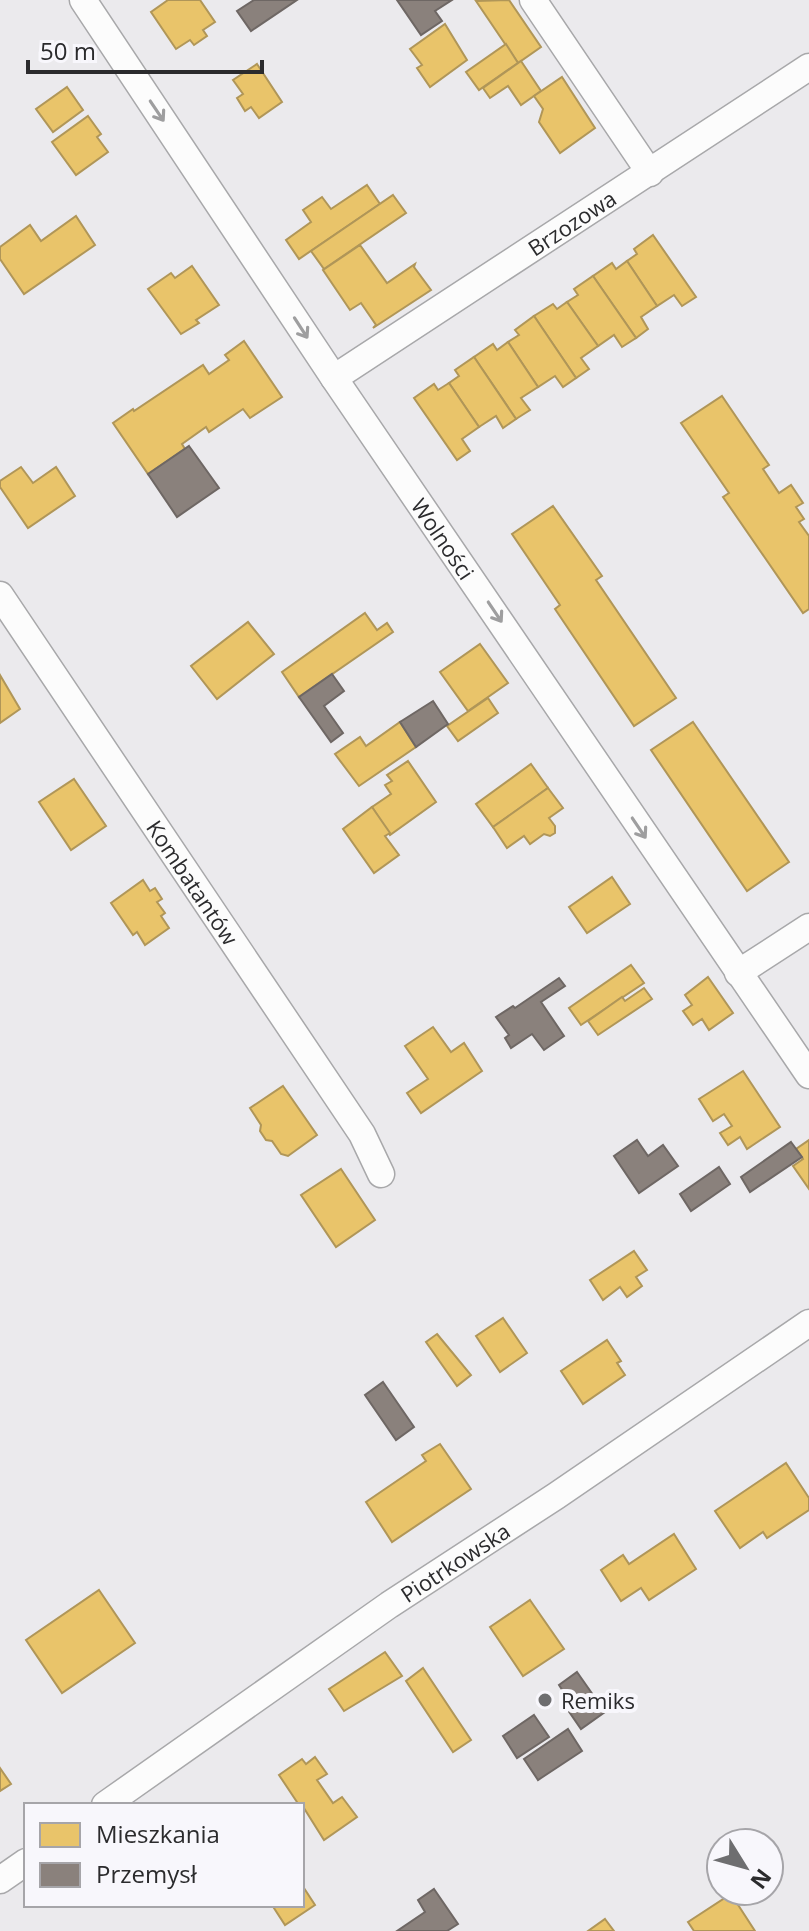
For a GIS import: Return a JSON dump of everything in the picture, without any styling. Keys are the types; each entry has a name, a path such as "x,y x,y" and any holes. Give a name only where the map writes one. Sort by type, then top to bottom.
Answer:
{"street":[{"name":"Wolności","path":"83,0 334,378 809,1075"},
{"path":"533,0 650,173"},
{"name":"Brzozowa","path":"334,378 809,67"},
{"name":"Kombatantów","path":"0,595 362,1134 381,1174"},
{"path":"738,973 809,927"},
{"name":"Piotrkowska","path":"108,1803 340,1638 556,1496 809,1323"},
{"path":"0,1880 24,1863"}],"building: Mieszkania":[{"path":"168,0 200,0 215,22 203,30 207,36 194,45 190,40 176,49 151,12"},
{"path":"509,0 541,47 518,63 476,1"},
{"path":"445,24 467,60 430,87 417,68 422,65 410,49"},
{"path":"506,44 518,63 479,90 466,72"},
{"path":"521,61 541,91 521,105 508,86 490,98 483,88"},
{"path":"257,64 282,102 259,118 251,107 245,111 237,98 243,94 233,80"},
{"path":"562,77 595,128 560,153 539,122 543,109 534,96"},
{"path":"67,87 83,110 53,132 36,109"},
{"path":"88,116 101,134 97,137 108,152 76,175 52,142"},
{"path":"367,185 380,204 299,259 286,240 311,222 303,210 322,197 331,209"},
{"path":"393,195 406,213 324,269 311,251"},
{"path":"76,216 95,245 24,294 0,259 0,247 30,225 41,241"},
{"path":"653,235 696,297 682,306 674,295 657,306 627,261 637,254 634,249"},
{"path":"360,245 387,283 415,264 414,267 431,290 373,328 376,325 361,303 350,310 323,270"},
{"path":"627,261 657,306 641,317 648,329 636,338 593,276 612,263 616,269"},
{"path":"192,266 219,305 181,334 148,289 171,273 175,278"},
{"path":"593,276 636,338 622,347 614,335 598,346 567,302 578,295 574,289"},
{"path":"567,302 598,346 581,358 589,369 576,378 534,316 553,304 557,309"},
{"path":"534,316 576,378 563,387 555,376 538,387 508,342 519,335 515,330"},
{"path":"244,341 282,397 250,418 243,409 209,432 206,427 182,444 185,449 148,474 113,423 203,365 209,374 229,360 225,355"},
{"path":"508,342 538,387 521,398 530,410 516,419 474,357 493,344 497,350"},
{"path":"474,357 516,419 503,428 496,416 479,427 449,383 459,376 455,370"},
{"path":"449,383 479,427 462,439 470,451 457,460 414,398 434,384 438,390"},
{"path":"722,396 769,465 763,469 779,493 791,485 803,503 796,507 804,519 799,522 809,536 809,609 803,613 723,497 729,493 681,423"},
{"path":"21,467 33,483 56,467 75,496 28,528 0,487 0,481"},
{"path":"553,506 602,576 596,580 676,698 634,726 555,609 560,605 512,534"},
{"path":"365,613 377,630 387,623 393,632 299,697 282,672"},
{"path":"248,622 274,654 217,699 191,666"},
{"path":"480,644 508,683 468,711 440,672"},
{"path":"0,675 20,709 0,723"},
{"path":"488,698 498,713 458,741 447,726"},
{"path":"400,722 416,747 359,786 335,754 360,737 366,746"},
{"path":"693,722 789,862 747,891 651,750"},
{"path":"408,761 436,802 390,835 372,807 391,794 385,785 392,781 387,775"},
{"path":"531,764 548,788 493,827 476,804"},
{"path":"74,779 106,826 71,850 39,802"},
{"path":"548,788 563,808 549,818 555,826 555,833 550,836 544,834 530,844 524,836 507,848 493,827"},
{"path":"372,807 390,833 385,836 399,855 374,873 343,829"},
{"path":"612,877 630,904 587,933 569,907"},
{"path":"143,880 150,891 155,888 162,899 157,902 165,913 161,916 169,928 145,945 137,932 133,935 111,903"},
{"path":"631,965 644,983 581,1025 569,1008"},
{"path":"708,977 733,1013 709,1030 702,1019 693,1025 683,1011 692,1005 685,995"},
{"path":"644,988 652,999 598,1035 588,1021 622,997 625,1001"},
{"path":"433,1027 451,1052 464,1043 482,1071 421,1113 407,1093 428,1079 405,1046"},
{"path":"743,1071 780,1127 747,1149 740,1137 728,1145 720,1133 732,1126 724,1114 713,1121 699,1099"},
{"path":"283,1086 317,1135 288,1156 281,1154 272,1141 266,1140 250,1108"},
{"path":"809,1140 809,1189 793,1166 803,1159 796,1149"},
{"path":"341,1169 375,1220 336,1247 301,1195"},
{"path":"634,1251 647,1270 636,1277 642,1286 627,1297 620,1287 603,1300 590,1280"},
{"path":"503,1318 527,1353 500,1372 476,1336"},
{"path":"437,1334 471,1375 457,1386 426,1342"},
{"path":"607,1340 621,1361 617,1363 625,1375 583,1404 561,1371"},
{"path":"440,1444 471,1489 392,1542 366,1502 426,1461 422,1455"},
{"path":"786,1463 809,1498 809,1510 767,1538 763,1532 740,1548 715,1511"},
{"path":"674,1534 696,1569 649,1600 641,1588 621,1601 601,1570 623,1555 629,1564"},
{"path":"99,1590 135,1643 62,1693 26,1640"},
{"path":"530,1600 564,1649 523,1676 490,1627"},
{"path":"385,1652 402,1676 344,1711 329,1689"},
{"path":"423,1668 471,1740 453,1752 406,1681"},
{"path":"315,1757 327,1774 317,1780 333,1803 342,1797 357,1817 324,1840 304,1808 304,1803 298,1803 279,1775 302,1759 306,1764"},
{"path":"0,1768 11,1784 0,1791"},
{"path":"304,1888 315,1905 285,1925 273,1907 304,1907"},
{"path":"711,1907 739,1907 755,1931 694,1931 688,1922"},
{"path":"605,1919 614,1931 588,1931"}],"building: Przemysł":[{"path":"254,0 297,0 251,31 237,11"},
{"path":"397,0 452,0 435,11 442,21 421,35"},
{"path":"189,446 219,488 177,517 148,474"},
{"path":"332,674 344,691 324,706 343,733 331,742 299,697"},
{"path":"433,701 448,724 416,747 400,722"},
{"path":"559,978 565,986 541,1002 564,1036 544,1050 532,1034 511,1048 505,1038 509,1035 496,1017"},
{"path":"637,1140 648,1156 663,1145 678,1166 639,1193 614,1156"},
{"path":"791,1142 802,1157 750,1192 741,1177"},
{"path":"719,1167 730,1184 691,1211 680,1194"},
{"path":"383,1382 414,1427 396,1440 365,1395"},
{"path":"577,1672 605,1712 581,1729 563,1703 568,1699 559,1685"},
{"path":"534,1715 549,1737 517,1758 503,1736"},
{"path":"568,1729 582,1751 538,1780 524,1759"},
{"path":"434,1889 458,1924 447,1931 397,1931 425,1912 418,1900"}],"place":[{"name":"Remiks","path":"545,1700"}]}
